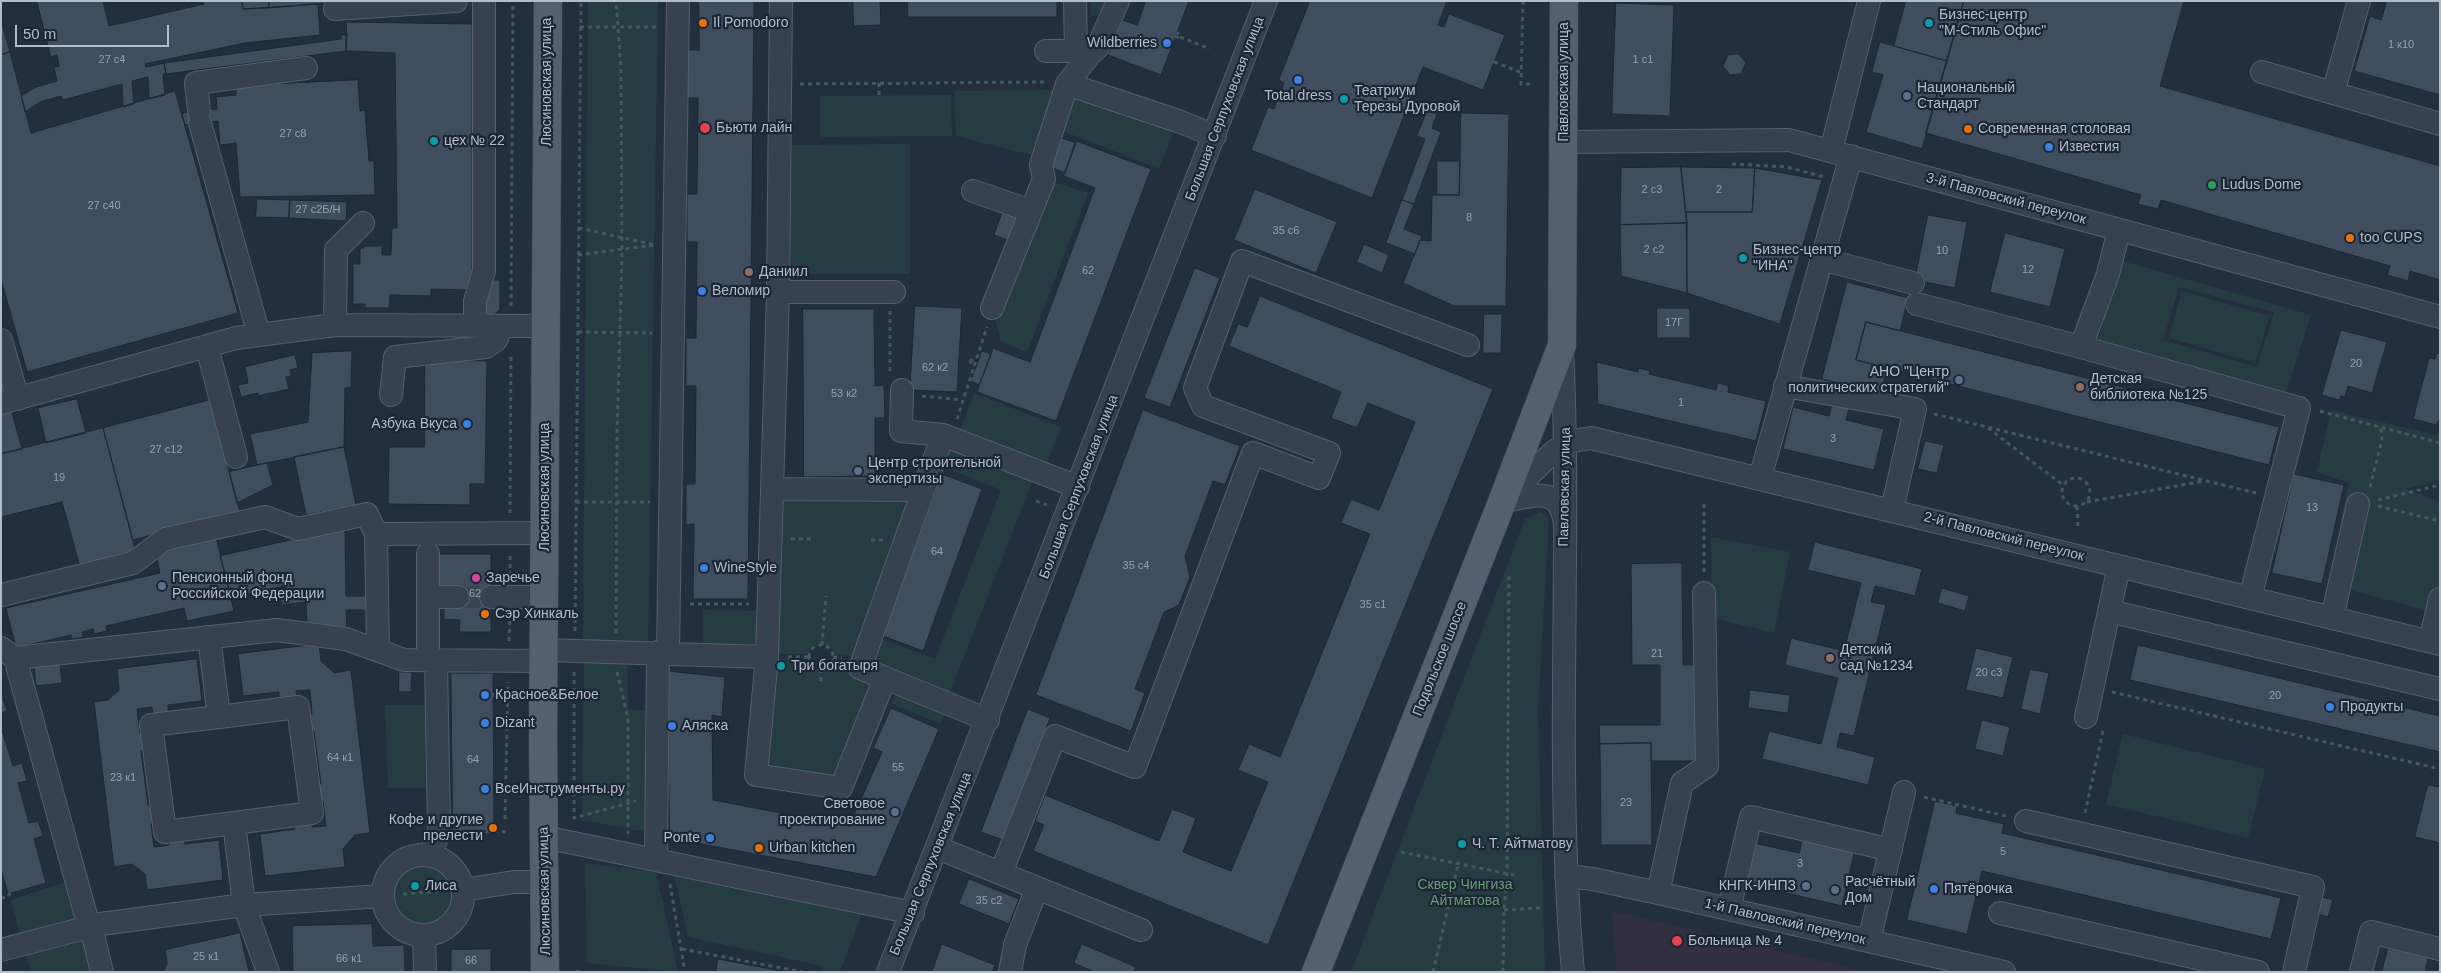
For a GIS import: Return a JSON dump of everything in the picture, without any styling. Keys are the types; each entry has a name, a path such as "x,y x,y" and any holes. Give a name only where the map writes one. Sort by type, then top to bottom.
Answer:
{"main road":[{"name":"Люсиновская улица","path":"545,972 544,533 548,1"},
{"name":"Павловская улица","path":"1562,345 1564,1"},
{"name":"Подольское шоссе","path":"1316,972 1562,345"}],"street":[{"path":"335,9 456,1"},
{"path":"475,326 475,301 484,271 484,1"},
{"path":"661,861 657,796 663,652 669,603 678,1"},
{"path":"781,1 778,292 769,604 767,657 756,775 841,788 885,678"},
{"path":"992,308 1044,179 1041,165 1067,84 1083,53 1075,1"},
{"path":"1046,52 1083,53 1098,47 1118,1"},
{"name":"Большая Серпуховская улица","path":"888,972 988,720 1266,1"},
{"path":"1760,478 1844,182 1841,154 1869,1"},
{"path":"2333,92 2358,1"},
{"path":"259,335 199,117 196,83 306,68"},
{"path":"2262,72 2440,124"},
{"path":"1067,84 1181,122 1215,136"},
{"name":"3-й Павловский переулок","path":"1563,142 1789,140 2440,317"},
{"path":"973,191 1031,211"},
{"path":"336,325 336,250 363,224"},
{"path":"2081,347 2108,274 2118,230"},
{"path":"1822,259 1915,293 2081,347 2299,408 2250,598"},
{"path":"1001,873 1055,736 1135,767 1253,453 1319,478 1328,453 1203,406 1195,388 1242,261 1468,345"},
{"path":"778,292 837,301 892,292"},
{"path":"1,340 9,401 207,347 259,335 336,325 546,326"},
{"path":"391,396 395,356 486,347 496,340 507,326"},
{"name":"Павловская улица","path":"1562,345 1567,442 1564,519 1566,876 1573,972"},
{"path":"207,347 236,457"},
{"path":"1785,386 1916,409 1892,510"},
{"path":"902,392 901,431 948,437 1078,488"},
{"path":"948,437 923,490 860,668 988,720"},
{"name":"2-й Павловский переулок","path":"1567,442 1591,438 2435,643"},
{"path":"1502,502 1550,455 1567,442"},
{"path":"772,489 923,490"},
{"path":"1502,502 1545,495 1553,498 1559,504 1564,519"},
{"path":"2332,618 2362,504"},
{"path":"1,595 133,563 165,540 265,517 298,528 367,514 376,534 378,650"},
{"path":"376,534 544,533"},
{"path":"428,554 428,597 440,832 430,855"},
{"path":"2086,717 2119,566"},
{"path":"1658,893 1682,783 1707,766 1704,594"},
{"path":"428,597 458,597"},
{"path":"500,597 544,597"},
{"path":"2435,643 2440,599"},
{"path":"2110,611 2440,689"},
{"path":"102,972 92,929 8,653 277,630 346,639 404,660 509,661 574,651 663,652 767,657"},
{"path":"209,637 220,717"},
{"path":"298,707 312,813 165,832 151,726 220,717 298,707"},
{"path":"1869,941 1904,792"},
{"path":"1729,909 1751,818 1891,850"},
{"path":"2026,821 2313,887 2294,972"},
{"path":"234,823 244,905 268,972"},
{"path":"544,837 913,912"},
{"path":"938,848 1141,930"},
{"path":"430,855 452,867 459,877 463,890 462,903 458,915 449,926 437,932 424,935 400,928 391,920 385,909 383,896 384,884 396,865 406,858 430,855"},
{"name":"1-й Павловский переулок","path":"1566,876 1593,879 1658,893 2004,972"},
{"path":"463,890 514,882 545,882"},
{"path":"1010,972 1015,945 1037,888"},
{"path":"1,950 92,929 244,905 383,896"},
{"path":"2000,913 2258,972"},
{"path":"2361,972 2371,932 2440,949"},
{"path":"424,935 425,972"}],"path":[{"path":"505,819 506,698 509,661 500,597 510,533 507,326 513,1"},
{"path":"581,1 574,818 657,796"},
{"path":"616,1 616,27 620,69 622,238 616,652 618,680 628,718 628,838"},
{"path":"1523,1 1521,84 1534,84"},
{"path":"580,27 678,28"},
{"path":"1177,32 1178,37 1210,49"},
{"path":"1494,62 1520,72"},
{"path":"780,84 1053,82 1067,84"},
{"path":"879,83 879,96"},
{"path":"1725,164 1787,167 1844,182"},
{"path":"578,255 654,245 579,228"},
{"path":"892,292 890,394 902,392 962,400"},
{"path":"948,437 986,332 992,308"},
{"path":"578,332 653,333"},
{"path":"2299,408 2306,408 2440,443"},
{"path":"1916,409 2276,498"},
{"path":"1986,427 2063,485"},
{"path":"2362,504 2382,440 2381,427"},
{"path":"2086,502 2090,489 2087,483 2081,479 2068,480 2063,485 2063,499 2067,504 2078,506 2086,502 2205,481"},
{"path":"2362,504 2440,485"},
{"path":"1036,501 1052,507"},
{"path":"576,502 650,502"},
{"path":"1704,504 1704,594"},
{"path":"2362,504 2440,521"},
{"path":"2078,506 2078,529"},
{"path":"1503,972 1504,910 1507,874 1509,574"},
{"path":"822,645 826,596"},
{"path":"669,603 769,604"},
{"path":"822,645 827,647 833,657 827,668 821,669 810,663 808,657 811,650 822,645"},
{"path":"821,669 821,684"},
{"path":"2112,692 2440,769"},
{"path":"493,693 494,698 506,698"},
{"path":"1904,792 2026,821"},
{"path":"486,831 506,832"},
{"path":"1401,852 1519,876"},
{"path":"661,861 682,950 685,972"},
{"path":"1433,972 1458,865"},
{"path":"383,896 463,890"},
{"path":"1,898 8,897 10,893"},
{"path":"1504,910 1540,908"},
{"path":"682,950 802,972"},
{"path":"576,971 580,972"}],"shaded area":[{"name":"Больница № 4","path":"1612,911 1867,972 1617,972"}],"green space":[{"path":"588,1 658,1 648,651 583,650"},
{"path":"1091,1 1110,1 1106,11 1091,17"},
{"path":"1074,89 1177,122 1159,169 1060,130"},
{"path":"1055,90 1035,156 956,136 954,91"},
{"path":"951,95 952,136 820,137 820,96"},
{"path":"910,144 910,274 785,274 785,145"},
{"path":"1051,181 1088,193 1027,352 1000,341 995,318"},
{"path":"2119,260 2311,315 2286,393 2097,345","holes":["2179,287 2274,312 2257,367 2163,340"]},
{"path":"2182,291 2269,316 2256,363 2169,338"},
{"path":"974,393 1061,427 1045,469 958,435"},
{"path":"2331,410 2440,436 2440,480 2406,489 2440,502 2440,614 2328,584 2349,483 2317,472"},
{"path":"953,443 1035,475 949,695 872,665 882,639 935,659 1001,490 944,467"},
{"path":"777,496 914,496 856,656 835,655 830,647 819,644 815,644 807,654 776,654"},
{"name":"Сквер Чингиза Айтматова","path":"1541,512 1549,519 1538,711 1545,972 1351,972 1525,519"},
{"path":"1711,537 1790,552 1774,633 1713,618"},
{"path":"703,610 759,611 759,650 703,650"},
{"path":"584,655 627,655 628,710 646,711 647,832 582,820"},
{"path":"775,659 807,659 814,669 820,671 828,669 835,659 855,660 850,673 878,683 838,784 761,772"},
{"path":"896,693 942,712 944,716 941,724 892,704"},
{"path":"385,705 428,705 429,788 388,788"},
{"path":"2123,734 2265,769 2248,838 2106,804"},
{"path":"429,859 448,869 456,881 458,895 456,909 448,921 436,929 415,931 396,921 388,909 386,888 396,869 408,861"},
{"path":"585,863 656,872 678,972 587,963"},
{"path":"674,874 861,915 840,972 822,972 823,966 688,937"},
{"path":"70,880 81,924 21,937 11,900"},
{"path":"84,935 93,972 31,972 24,948"}],"building":[{"path":"37,1 103,1 109,26 204,4 203,1 242,1 243,9 318,4 320,35 245,43 145,64 146,67 164,63 166,74 163,74 165,95 149,99 148,77 132,81 134,104 123,107 122,84 63,100 61,96 40,102 25,112 21,96 36,87 57,81 54,67 59,66 57,55 51,57"},
{"path":"242,1 269,1 269,8 243,9"},
{"path":"269,1 349,1 269,8"},
{"path":"699,1 754,1 748,599 693,599 694,524 686,525 686,484 695,484 696,386 686,386 686,338 696,338 697,242 687,242 687,194 697,194 698,98 687,98 687,50 699,50"},
{"path":"853,1 880,1 881,25 854,26"},
{"path":"908,1 1057,1 1057,17 908,17"},
{"path":"1146,1 1189,1 1161,75 1108,55 1122,20 1137,25"},
{"name":"Театриум Терезы Дуровой","path":"1310,1 1447,1 1438,25 1444,27 1449,14 1505,35 1483,90 1423,67 1372,198 1251,150 1268,107 1274,109 1284,83 1279,80"},
{"name":"Бизнес-центр \"М-Стиль Офис\"","path":"1906,1 1964,1 1947,61 1894,46"},
{"path":"1964,1 2184,1 2160,86 2440,166 2440,280 2410,271 2408,281 2387,275 2390,266 2161,200 2158,209 2138,204 2141,195 1926,133"},
{"path":"2387,1 2440,1 2440,95 2354,71 2370,16 2381,20"},
{"path":"1616,3 1674,5 1670,116 1612,114"},
{"path":"1,21 10,52 1,55"},
{"name":"цех № 22","path":"347,22 472,24 472,290 431,289 431,296 390,295 389,308 365,308 365,304 353,304 353,264 360,264 360,248 364,248 364,246 382,246 382,255 391,255 392,228 397,228 395,53 346,51"},
{"path":"341,35 347,35 346,51 166,74 164,63 341,39"},
{"path":"1880,42 1947,61 1922,149 1866,132 1883,75 1872,72"},
{"path":"10,52 31,133 175,91 238,313 27,372 1,279 1,55"},
{"path":"1739,54 1746,63 1741,74 1730,75 1723,66 1728,55"},
{"path":"358,80 360,111 365,110 369,161 374,161 375,195 240,197 236,143 220,145 218,121 185,125 182,113 217,109 216,97 236,95 236,86"},
{"path":"1427,111 1437,114 1432,128 1441,132 1414,204 1402,200 1425,139 1417,136"},
{"path":"1461,113 1509,114 1506,306 1454,306 1403,283 1420,240 1431,241 1432,195 1459,195"},
{"path":"1062,138 1076,143 1065,173 1050,167"},
{"path":"1076,141 1151,169 1056,421 977,392 993,348 1030,362 1095,188 1064,176"},
{"path":"1437,161 1460,161 1459,195 1437,195"},
{"path":"1681,167 1687,223 1620,225 1621,168"},
{"path":"1681,167 1755,168 1752,212 1686,212"},
{"name":"Бизнес-центр \"ИНА\"","path":"1755,168 1822,180 1780,324 1687,293 1686,212 1752,212"},
{"path":"1255,189 1337,222 1316,273 1234,240"},
{"path":"257,199 290,200 289,218 256,217"},
{"path":"290,200 347,202 346,221 289,218"},
{"path":"1402,200 1414,204 1404,229 1422,236 1415,254 1386,243"},
{"path":"1003,211 1018,216 1010,241 994,235"},
{"path":"1928,215 1967,222 1955,288 1915,280"},
{"path":"1687,223 1687,293 1621,276 1620,225"},
{"path":"2005,233 2065,249 2050,307 1990,292"},
{"path":"1364,244 1389,255 1382,273 1357,262"},
{"path":"1195,268 1220,278 1170,407 1144,398"},
{"path":"489,280 500,280 500,309 494,315 483,315"},
{"path":"1847,282 1908,298 1900,331 1866,322 1856,360 1887,368 1881,394 1822,379"},
{"path":"1260,296 1493,389 1268,945 1033,851 1044,825 1035,821 1045,795 1159,841 1172,809 1196,818 1183,852 1231,871 1268,782 1238,770 1249,744 1280,757 1370,534 1341,523 1351,499 1379,510 1415,422 1368,403 1357,428 1331,418 1341,392 1229,346 1238,324 1247,327"},
{"path":"915,306 962,308 957,392 910,390"},
{"path":"1657,308 1690,308 1690,338 1657,338"},
{"path":"803,309 874,309 875,386 884,385 885,418 875,418 875,476 804,477"},
{"path":"1484,314 1502,314 1501,353 1483,353"},
{"path":"1866,322 2279,427 2269,465 1856,360"},
{"path":"2341,330 2387,342 2372,393 2348,386 2345,397 2341,396 2339,400 2322,395"},
{"path":"352,351 351,387 345,388 344,447 257,465 250,434 308,422 312,353"},
{"path":"982,351 991,354 979,385 971,381"},
{"path":"2437,353 2440,354 2440,418 2436,425 2413,419 2429,358 2435,359"},
{"path":"295,355 298,368 290,370 291,376 286,377 289,389 258,396 258,393 241,397 238,385 248,383 245,367"},
{"path":"970,357 975,359 972,365 968,364"},
{"path":"425,360 487,361 485,484 470,484 470,505 388,504 389,447 424,447"},
{"path":"1597,362 1638,372 1639,368 1650,371 1649,374 1716,390 1718,383 1729,386 1728,392 1766,401 1756,441 1598,404"},
{"path":"77,399 86,433 46,443 38,408"},
{"path":"210,400 240,512 133,540 103,428"},
{"path":"1832,404 1849,408 1846,420 1884,429 1874,470 1783,449 1793,407 1829,416"},
{"path":"11,409 22,449 1,454 1,411"},
{"path":"1143,410 1240,446 1225,485 1213,481 1185,556 1190,577 1179,605 1164,612 1135,689 1145,693 1131,731 1036,695"},
{"path":"103,428 136,553 80,567 62,502 1,517 1,454"},
{"path":"1925,441 1944,445 1937,473 1918,469"},
{"path":"344,447 356,505 306,515 294,457"},
{"path":"267,463 273,485 237,503 229,472"},
{"path":"942,474 982,489 923,651 883,636"},
{"path":"2294,474 2344,485 2322,584 2272,573"},
{"path":"345,528 346,596 368,596 368,610 346,610 347,629 307,626 306,602 282,605 280,598 287,592 284,586 231,598 220,556"},
{"name":"Пенсионный фонд Российской Федерации","path":"216,537 234,611 187,621 184,608 106,626 107,631 94,634 93,629 82,632 83,637 72,639 71,635 16,648 6,608 160,573 155,551"},
{"name":"Детский сад №1234","path":"1815,542 1922,569 1915,596 1875,586 1871,602 1886,605 1854,736 1840,733 1837,747 1875,757 1868,785 1762,759 1769,731 1821,744 1838,678 1785,665 1791,638 1844,651 1861,583 1808,570"},
{"path":"437,554 491,554 491,632 459,632 460,620 444,619 444,604 437,590"},
{"path":"1682,563 1683,665 1698,665 1699,761 1651,761 1651,743 1600,744 1599,725 1660,725 1660,665 1632,665 1631,564"},
{"path":"1942,588 1969,596 1965,611 1938,603"},
{"path":"319,644 321,661 334,673 351,670 370,833 355,835 343,849 345,867 265,876 260,834 295,829 294,823 312,820 312,827 326,826 323,801 316,801 315,784 321,784 314,731 308,731 306,714 312,714 310,690 296,691 297,697 279,699 279,692 243,696 238,654"},
{"path":"2138,645 2440,716 2440,752 2130,680"},
{"path":"1976,648 2013,657 2003,698 1966,690"},
{"path":"197,659 202,701 168,705 168,712 153,714 152,707 137,709 140,734 148,733 150,750 141,751 148,805 157,804 159,823 151,824 154,847 169,845 169,838 183,836 185,844 219,840 223,880 147,890 145,874 132,864 114,867 94,702 108,700 119,690 117,669"},
{"path":"60,664 62,683 36,686 34,667"},
{"path":"2030,669 2049,673 2040,714 2021,709"},
{"path":"667,671 725,677 722,717 712,715 713,800 849,826 882,752 873,748 891,708 939,729 876,877 670,838"},
{"path":"399,672 412,672 411,692 399,692"},
{"path":"451,673 493,673 494,831 453,831"},
{"path":"1750,690 1790,695 1788,713 1748,708"},
{"path":"1,699 3,699 7,711 1,713"},
{"path":"1028,709 1050,718 1003,840 981,832"},
{"path":"1982,720 2010,727 2003,756 1975,749"},
{"path":"1,727 13,766 22,763 27,781 18,783 29,823 38,821 43,836 34,839 46,883 8,894 1,869"},
{"path":"1651,743 1652,845 1601,845 1600,744"},
{"path":"2428,785 2440,787 2440,843 2415,837"},
{"path":"1935,801 1957,806 1956,813 2004,824 2002,833 2281,898 2271,939 1982,871 1967,934 1907,920"},
{"path":"485,831 494,831 494,834 485,834"},
{"path":"1803,837 1855,849 1842,906 1744,883 1754,843 1799,853"},
{"path":"969,879 1019,899 1009,924 959,904"},
{"path":"2316,895 2333,900 2328,917 2311,911"},
{"path":"372,924 373,946 404,945 405,972 293,972 292,926"},
{"path":"240,933 249,972 163,972 167,964 165,950"},
{"path":"942,944 995,965 992,972 932,972"},
{"path":"1082,944 1136,967 1134,972 1094,972 1074,963"},
{"path":"2388,948 2428,958 2425,972 2382,972"},
{"path":"491,949 491,972 451,972 451,950"},
{"path":"718,959 786,972 716,972"}],"tunnel":[{"path":"458,597 491,597"}],"place":[{"name":"Il Pomodoro","path":"703,23"},
{"name":"Бизнес-центр \"М-Стиль Офис\"","path":"1929,23"},
{"name":"Wildberries","path":"1167,43"},
{"name":"Total dress","path":"1298,80"},
{"name":"Национальный Стандарт","path":"1907,96"},
{"name":"Театриум Терезы Дуровой","path":"1344,99"},
{"name":"Бьюти лайн","path":"705,128"},
{"name":"Современная столовая","path":"1968,129"},
{"name":"цех № 22","path":"434,141"},
{"name":"Известия","path":"2049,147"},
{"name":"Ludus Dome","path":"2212,185"},
{"name":"too CUPS","path":"2350,238"},
{"name":"Бизнес-центр \"ИНА\"","path":"1743,258"},
{"name":"Даниил","path":"749,272"},
{"name":"Веломир","path":"702,291"},
{"name":"АНО \"Центр политических стратегий\"","path":"1959,380"},
{"name":"Детская библиотека №125","path":"2080,387"},
{"name":"Азбука Вкуса","path":"467,424"},
{"name":"Центр строительной экспертизы","path":"858,471"},
{"name":"WineStyle","path":"704,568"},
{"name":"Заречье","path":"476,578"},
{"name":"Пенсионный фонд Российской Федерации","path":"162,586"},
{"name":"Сэр Хинкаль","path":"485,614"},
{"name":"Детский сад №1234","path":"1830,658"},
{"name":"Три богатыря","path":"781,666"},
{"name":"Красное&Белое","path":"485,695"},
{"name":"Продукты","path":"2330,707"},
{"name":"Dizant","path":"485,723"},
{"name":"Аляска","path":"672,726"},
{"name":"ВсеИнструменты.ру","path":"485,789"},
{"name":"Световое проектирование","path":"895,812"},
{"name":"Кофе и другие прелести","path":"493,828"},
{"name":"Ponte","path":"710,838"},
{"name":"Ч. Т. Айтматову","path":"1462,844"},
{"name":"Urban kitchen","path":"759,848"},
{"name":"Лиса","path":"415,886"},
{"name":"КНГК-ИНПЗ","path":"1806,886"},
{"name":"Пятёрочка","path":"1934,889"},
{"name":"Расчётный Дом","path":"1835,890"},
{"name":"Больница № 4","path":"1677,941"}]}
